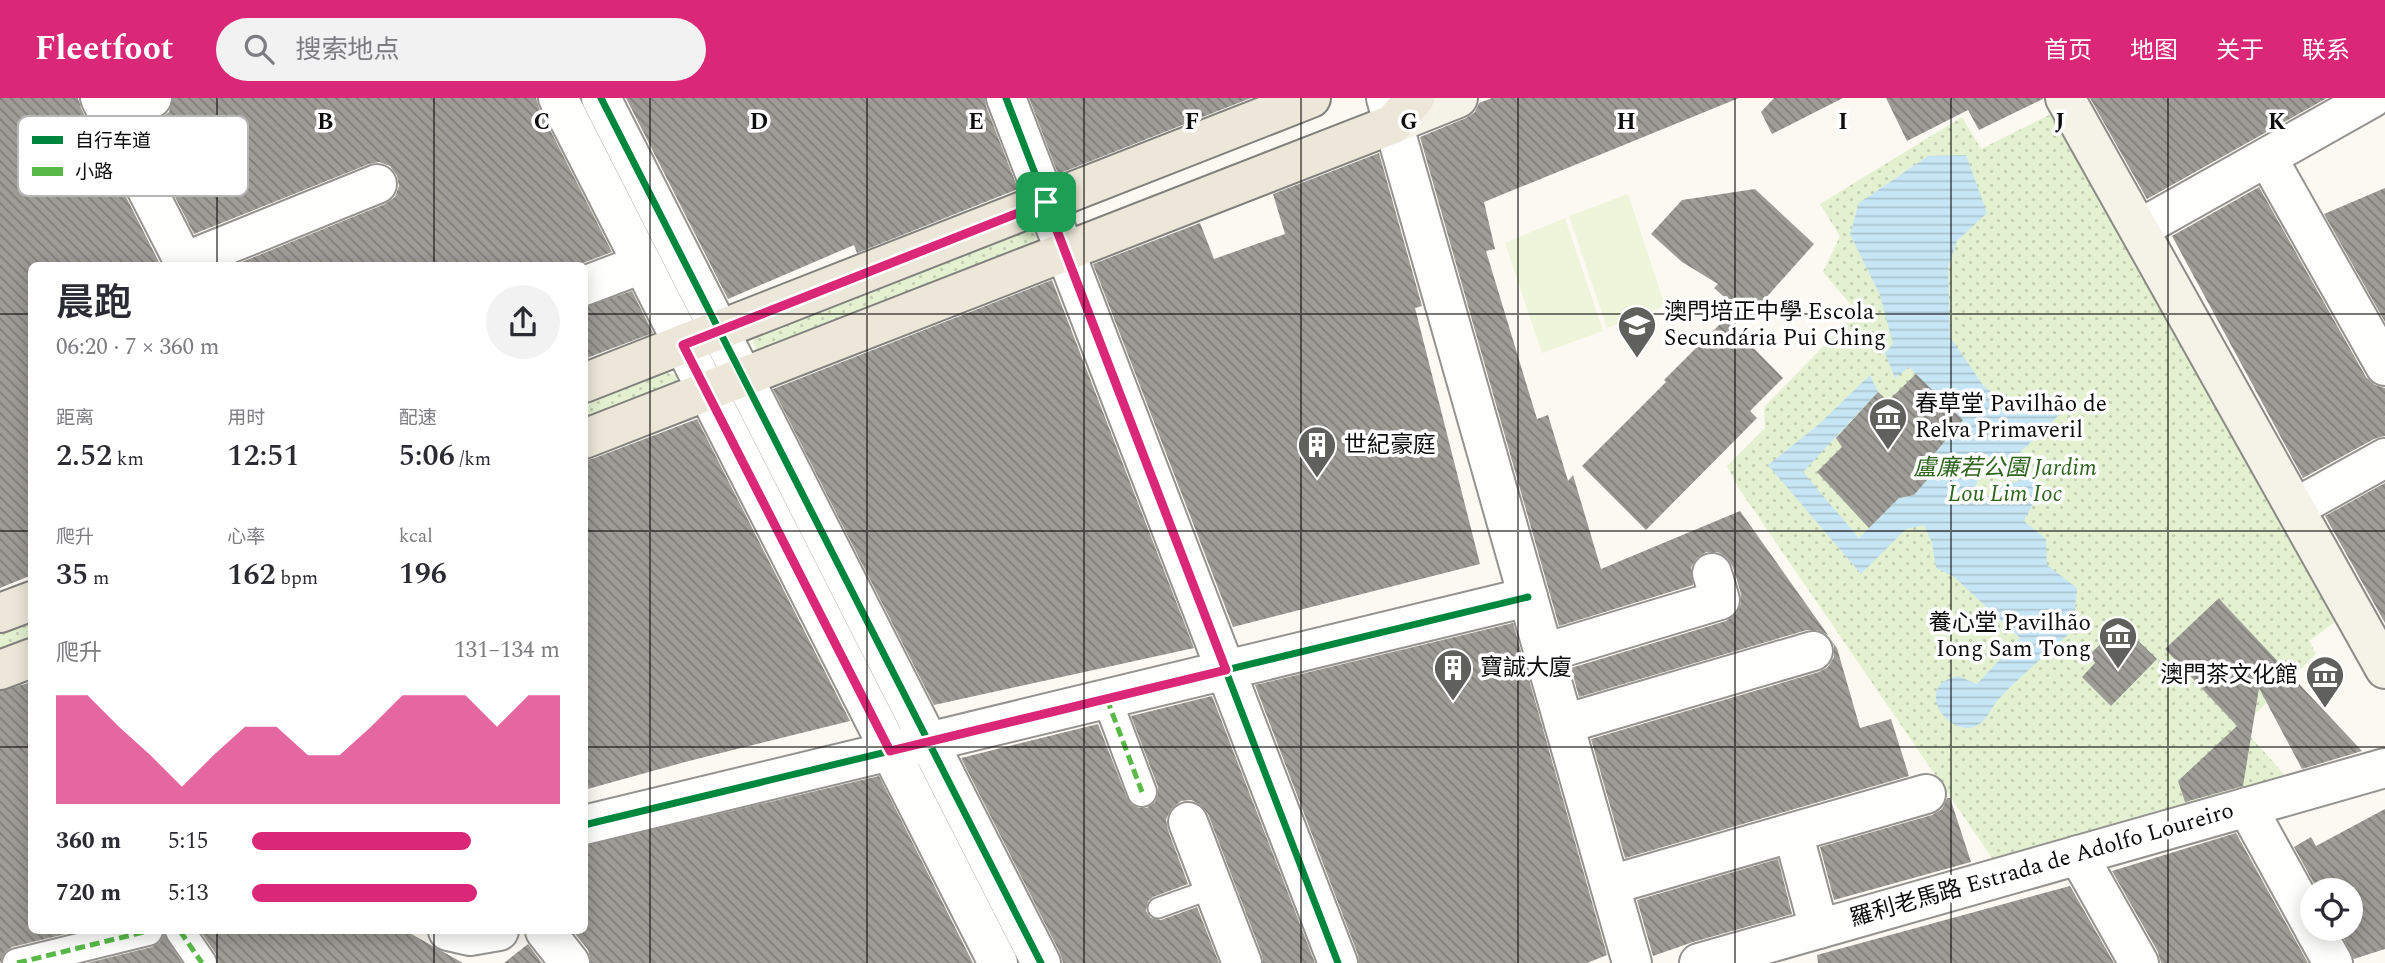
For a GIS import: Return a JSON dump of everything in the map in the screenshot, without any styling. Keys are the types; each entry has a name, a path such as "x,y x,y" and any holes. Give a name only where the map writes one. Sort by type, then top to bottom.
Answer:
{"main road":[{"path":"588,381 1311,98"},
{"path":"588,438 1065,252 1398,107 1458,98"},
{"path":"2065,98 2385,668"},
{"path":"0,613 28,602"},
{"path":"0,670 28,660"}],"street":[{"path":"105,107 152,98"},
{"path":"558,98 998,963"},
{"path":"601,98 1041,963"},
{"path":"1006,98 1338,963"},
{"path":"2139,229 2372,98"},
{"path":"1398,107 1528,597 1632,963"},
{"path":"2267,157 2385,366"},
{"path":"190,262 377,184"},
{"path":"150,196 184,262"},
{"path":"588,284 642,264"},
{"path":"2295,508 2385,457"},
{"path":"1544,653 1720,600 1712,573"},
{"path":"588,824 1528,597"},
{"path":"1564,724 1813,651"},
{"path":"1107,699 1142,792"},
{"name":"羅利老馬路 Estrada de Adolfo Loureiro","path":"1699,963 2385,768"},
{"path":"1610,885 1926,794"},
{"path":"2247,807 2300,903"},
{"path":"1188,821 1242,963"},
{"path":"1793,832 1819,929"},
{"path":"2078,855 2139,963"},
{"path":"17,963 136,934"},
{"path":"182,934 202,963"},
{"path":"547,934 570,963"},
{"path":"2321,941 2333,963"}],"lane":[{"path":"1158,908 1214,888"}],"green space":[{"name":"盧廉若公園 Jardim Lou Lim Ioc","path":"2051,114 2339,619 2309,641 2316,654 2242,727 2289,780 1997,865 1738,487 1727,466 1765,428 1764,407 1857,312 1823,272 1840,236 1820,204 1962,117 1981,149"},
{"path":"1628,194 1665,306 1607,328 1569,216"},
{"path":"1565,218 1603,331 1542,353 1505,243"},
{"path":"1036,223 1042,234 1030,244 771,349 756,349 753,342 756,336"},
{"path":"660,371 676,375 677,383 588,425 588,399"},
{"path":"28,615 28,646 0,658 0,627"}],"water":[{"path":"1966,155 1987,213 1957,241 1948,267 1950,337 1983,385 2016,413 2047,391 2059,415 2012,460 1987,460 1975,487 1980,496 1994,495 2001,487 2033,476 2040,490 2024,521 2046,539 2047,565 2077,588 2073,630 1998,700 1981,723 1969,728 1951,723 1944,716 1938,708 1937,690 1943,682 1958,676 1977,684 2020,638 1953,576 1936,568 1932,543 1924,525 1906,529 1861,574 1768,465 1818,425 1870,375 1878,392 1803,472 1859,538 1899,498 1914,495 1932,474 1934,454 1962,421 1909,367 1895,378 1885,353 1893,344 1880,295 1850,234 1859,203 1928,156"}],"building":[{"path":"0,98 78,98 85,116 18,116 18,196 126,196 159,262 28,262 28,577 0,588"},
{"path":"173,98 536,98 612,252 586,262 242,262 385,204 395,197 399,186 397,176 390,166 379,162 369,164 194,234 174,196 248,196 248,116 164,116 169,112"},
{"path":"626,98 985,98 1018,189 857,253 854,245 728,299"},
{"path":"1029,98 1251,98 1058,174"},
{"path":"1492,98 1739,98 1484,202 1495,249 1486,251 1537,419 1548,415 1568,481 1573,475 1601,569 1740,511 1828,635 1817,630 1807,630 1579,697 1571,668 1726,621 1736,614 1741,604 1741,594 1733,567 1727,558 1718,552 1706,552 1697,558 1691,567 1693,585 1559,626 1420,137 1466,118 1475,112 1479,103"},
{"path":"1774,98 1843,98 1772,134 1761,112"},
{"path":"1886,98 2043,99 1979,130 1968,110 1907,141"},
{"path":"2090,98 2327,98 2147,199"},
{"name":"世紀豪庭","path":"1379,153 1422,306 1415,308 1480,564 1233,627 1093,264 1200,223 1214,259 1285,234 1273,194"},
{"path":"2259,187 2366,377 2375,385 2385,388 2385,436 2374,439 2303,478 2172,236"},
{"path":"2385,188 2385,322 2324,214"},
{"path":"1755,189 1814,244 1748,318 1714,288 1718,284 1682,262 1651,234 1682,200"},
{"path":"1052,280 1194,648 934,705 773,389"},
{"path":"632,291 653,333 588,357 588,306"},
{"path":"1725,319 1783,378 1750,411 1757,418 1646,530 1582,466"},
{"name":"春草堂 Pavilhão de Relva Primaveril","path":"1916,374 1963,420 1934,454 1932,474 1914,495 1899,498 1869,528 1817,472 1842,447 1836,438 1878,392 1888,401"},
{"path":"697,419 850,721 588,789 588,460"},
{"path":"2385,483 2385,623 2325,516"},
{"path":"2219,598 2362,751 2302,769 2259,688 2243,786 2185,802 2178,781 2237,726 2165,649"},
{"path":"1513,623 1607,955 1587,963 1359,963 1255,685"},
{"name":"養心堂 Pavilhão Iong Sam Tong","path":"2128,631 2157,659 2111,706 2082,677 2095,663 2090,654 2106,639 2114,644"},
{"path":"1830,639 1837,648 1860,728 1891,719 1909,776 1625,858 1591,739 1819,672 1828,667 1834,657 1834,646"},
{"path":"28,683 28,934 66,934 12,947 5,952 0,963 0,691"},
{"path":"1212,696 1315,963 1263,963 1208,814 1201,805 1191,800 1181,801 1172,808 1166,819 1188,884 1153,897 1148,901 1146,911 1151,918 1161,920 1197,907 1219,963 1063,963 961,758 1098,724 1127,798 1139,808 1147,808 1155,802 1158,787 1131,716"},
{"path":"879,776 973,963 591,963 588,950 575,934 588,934 588,845"},
{"path":"1947,798 1950,798 1971,862 1834,900 1820,847 1932,815 1942,809"},
{"path":"2385,809 2385,949 2354,959 2345,941 2363,941 2363,878 2311,878 2294,847 2311,837 2316,846"},
{"path":"2236,833 2308,963 2161,963 2158,952 2112,871"},
{"path":"1778,859 1792,914 1653,956 1637,900"},
{"path":"2070,886 2114,963 1818,963 1817,955"},
{"path":"164,934 182,963 87,963 152,947 160,942"},
{"path":"202,934 411,934 463,963 218,963 216,954"},
{"path":"528,944 542,963 504,963"}],"marked path":[{"path":"1107,699 1142,792"},
{"path":"17,963 136,934"},
{"path":"182,934 202,963"}],"cycle path":[{"path":"601,98 1041,963"},
{"path":"1006,98 1338,963"},
{"path":"588,824 1528,597"}],"place":[{"name":"澳門培正中學 Escola Secundária Pui Ching","path":"1637,359"},
{"name":"春草堂 Pavilhão de Relva Primaveril","path":"1888,451"},
{"name":"世紀豪庭","path":"1317,479"},
{"name":"養心堂 Pavilhão Iong Sam Tong","path":"2118,670"},
{"name":"寶誠大廈","path":"1453,702"},
{"name":"澳門茶文化館","path":"2325,709"}],"route":[{"path":"1046,202 1226,670 890,751 683,345 1046,202"}]}
